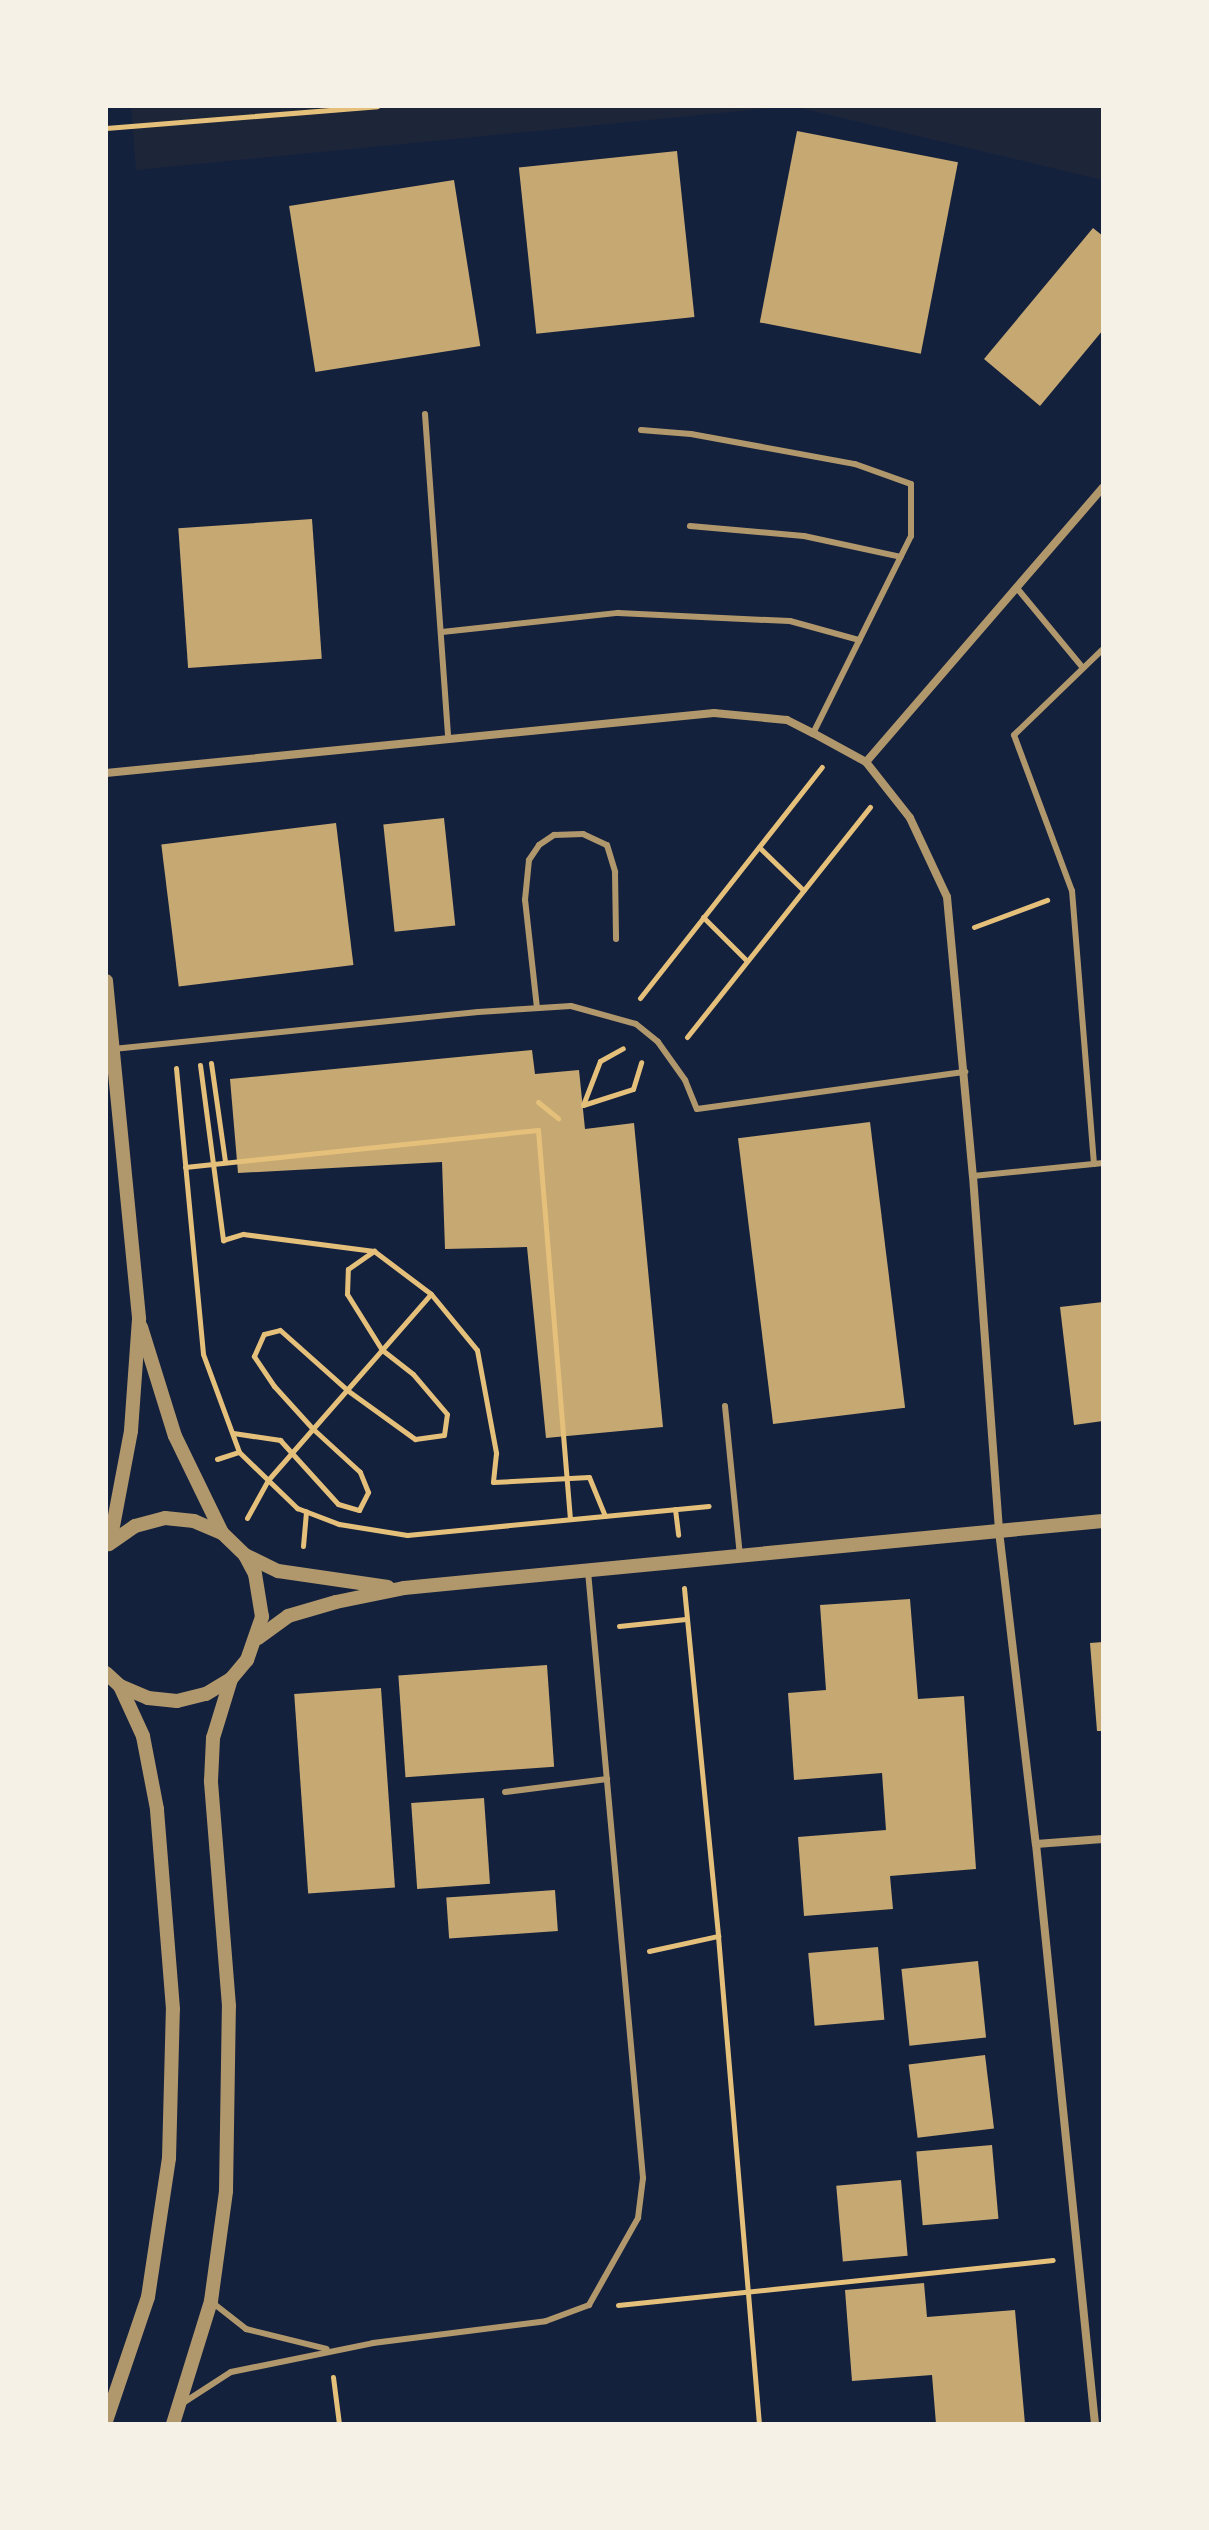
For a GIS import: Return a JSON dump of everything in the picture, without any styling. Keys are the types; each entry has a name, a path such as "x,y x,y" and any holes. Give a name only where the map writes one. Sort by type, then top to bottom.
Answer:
{"street":[{"path":"866,762 1103,487"},
{"path":"106,773 714,713 787,720 813,733 866,762 910,818 947,897 965,1072 999,1531 1036,1844 1095,2424"},
{"path":"106,981 139,1319 131,1431 108,1545"},
{"path":"139,1319 175,1436 222,1533"},
{"path":"106,1673 120,1686 148,1698 177,1701 206,1694 231,1679 247,1660 258,1638 262,1617 255,1574 245,1555 222,1533 194,1521 165,1518 135,1526 108,1545"},
{"path":"258,1638 288,1616 404,1588 1103,1521"},
{"path":"245,1555 278,1571 404,1588"},
{"path":"173,2424 211,2301 226,2191 229,2006 212,1767 213,1738 231,1679"},
{"path":"106,2421 148,2297 169,2158 173,2009 157,1809 143,1736 120,1686"},
{"path":"1036,1844 1103,1839"}],"lane":[{"path":"425,414 448,738"},
{"path":"641,430 691,434 855,464 911,484 911,536 813,733"},
{"path":"690,526 804,536 901,557"},
{"path":"1016,587 1083,668"},
{"path":"442,632 618,613 790,621 859,640"},
{"path":"1094,1164 1072,891 1014,735 1103,649"},
{"path":"537,1008 525,900 529,860 539,845 554,835 583,834 607,845 615,872 616,939"},
{"path":"113,1049 571,1006 636,1024 649,1034 685,1080 697,1109 965,1072"},
{"path":"973,1176 1103,1163"},
{"path":"725,1406 740,1556"},
{"path":"181,2404 231,2372 330,2350 546,2321 589,2305 638,2218 643,2178 588,1571"},
{"path":"505,1792 607,1779"},
{"path":"211,2301 246,2329 330,2350"}],"path":[{"path":"106,128 377,106"},
{"path":"622,1020 837,747"},
{"path":"669,1058 886,788"},
{"path":"759,847 803,890"},
{"path":"951,936 1072,891"},
{"path":"703,917 747,961"},
{"path":"649,1034 633,1089 583,1105 600,1061 649,1034"},
{"path":"208,1039 225,1161"},
{"path":"197,1040 223,1240 243,1234 374,1251 431,1294 477,1350 496,1453 493,1482 589,1477 605,1516"},
{"path":"173,1043 203,1354 239,1452 297,1508 339,1524 407,1535 734,1504"},
{"path":"538,1102 558,1118"},
{"path":"185,1167 538,1130 570,1519"},
{"path":"232,1433 280,1440 338,1504 359,1510 368,1492 360,1472 313,1429 274,1386 254,1356 264,1334 280,1330 347,1390 415,1439 444,1435 447,1414 413,1374 382,1350 347,1294 348,1269 374,1251"},
{"path":"234,1543 268,1480 431,1294"},
{"path":"682,1562 718,1936 759,2424"},
{"path":"594,1628 686,1619"},
{"path":"623,1956 718,1936"},
{"path":"589,2305 639,2306 749,2289 1078,2258"},
{"path":"330,2350 339,2424"}],"shaded area":[{"path":"131,106 792,106 136,170"},
{"path":"792,106 1103,106 1103,180"}],"building":[{"path":"797,131 958,162 921,354 760,322"},
{"path":"677,151 694,317 536,334 519,168"},
{"path":"454,180 480,346 315,372 289,206"},
{"path":"1093,228 1103,236 1103,330 1040,406 984,359"},
{"path":"312,519 322,659 188,668 178,528"},
{"path":"444,818 455,925 395,932 383,824"},
{"path":"336,823 353,965 179,986 161,844"},
{"path":"532,1050 535,1074 579,1070 585,1129 634,1123 663,1427 546,1438 527,1247 445,1249 442,1162 238,1173 230,1079"},
{"path":"870,1122 905,1408 773,1424 738,1138"},
{"path":"1103,1302 1103,1421 1074,1425 1060,1307"},
{"path":"910,1599 918,1699 964,1696 976,1869 890,1876 893,1909 804,1916 798,1837 886,1830 882,1773 794,1780 788,1693 826,1690 820,1605"},
{"path":"1103,1642 1103,1731 1097,1731 1090,1643"},
{"path":"547,1665 554,1767 405,1777 398,1675"},
{"path":"381,1688 395,1888 308,1894 294,1694"},
{"path":"484,1798 490,1884 417,1889 411,1803"},
{"path":"555,1890 558,1931 449,1939 446,1898"},
{"path":"878,1947 884,2020 815,2026 808,1953"},
{"path":"978,1961 986,2038 909,2046 901,1969"},
{"path":"985,2055 994,2128 918,2138 909,2064"},
{"path":"992,2145 998,2219 923,2225 916,2152"},
{"path":"901,2180 908,2256 843,2261 836,2186"},
{"path":"924,2283 927,2317 1015,2310 1025,2424 936,2424 932,2375 852,2381 845,2290"}]}
